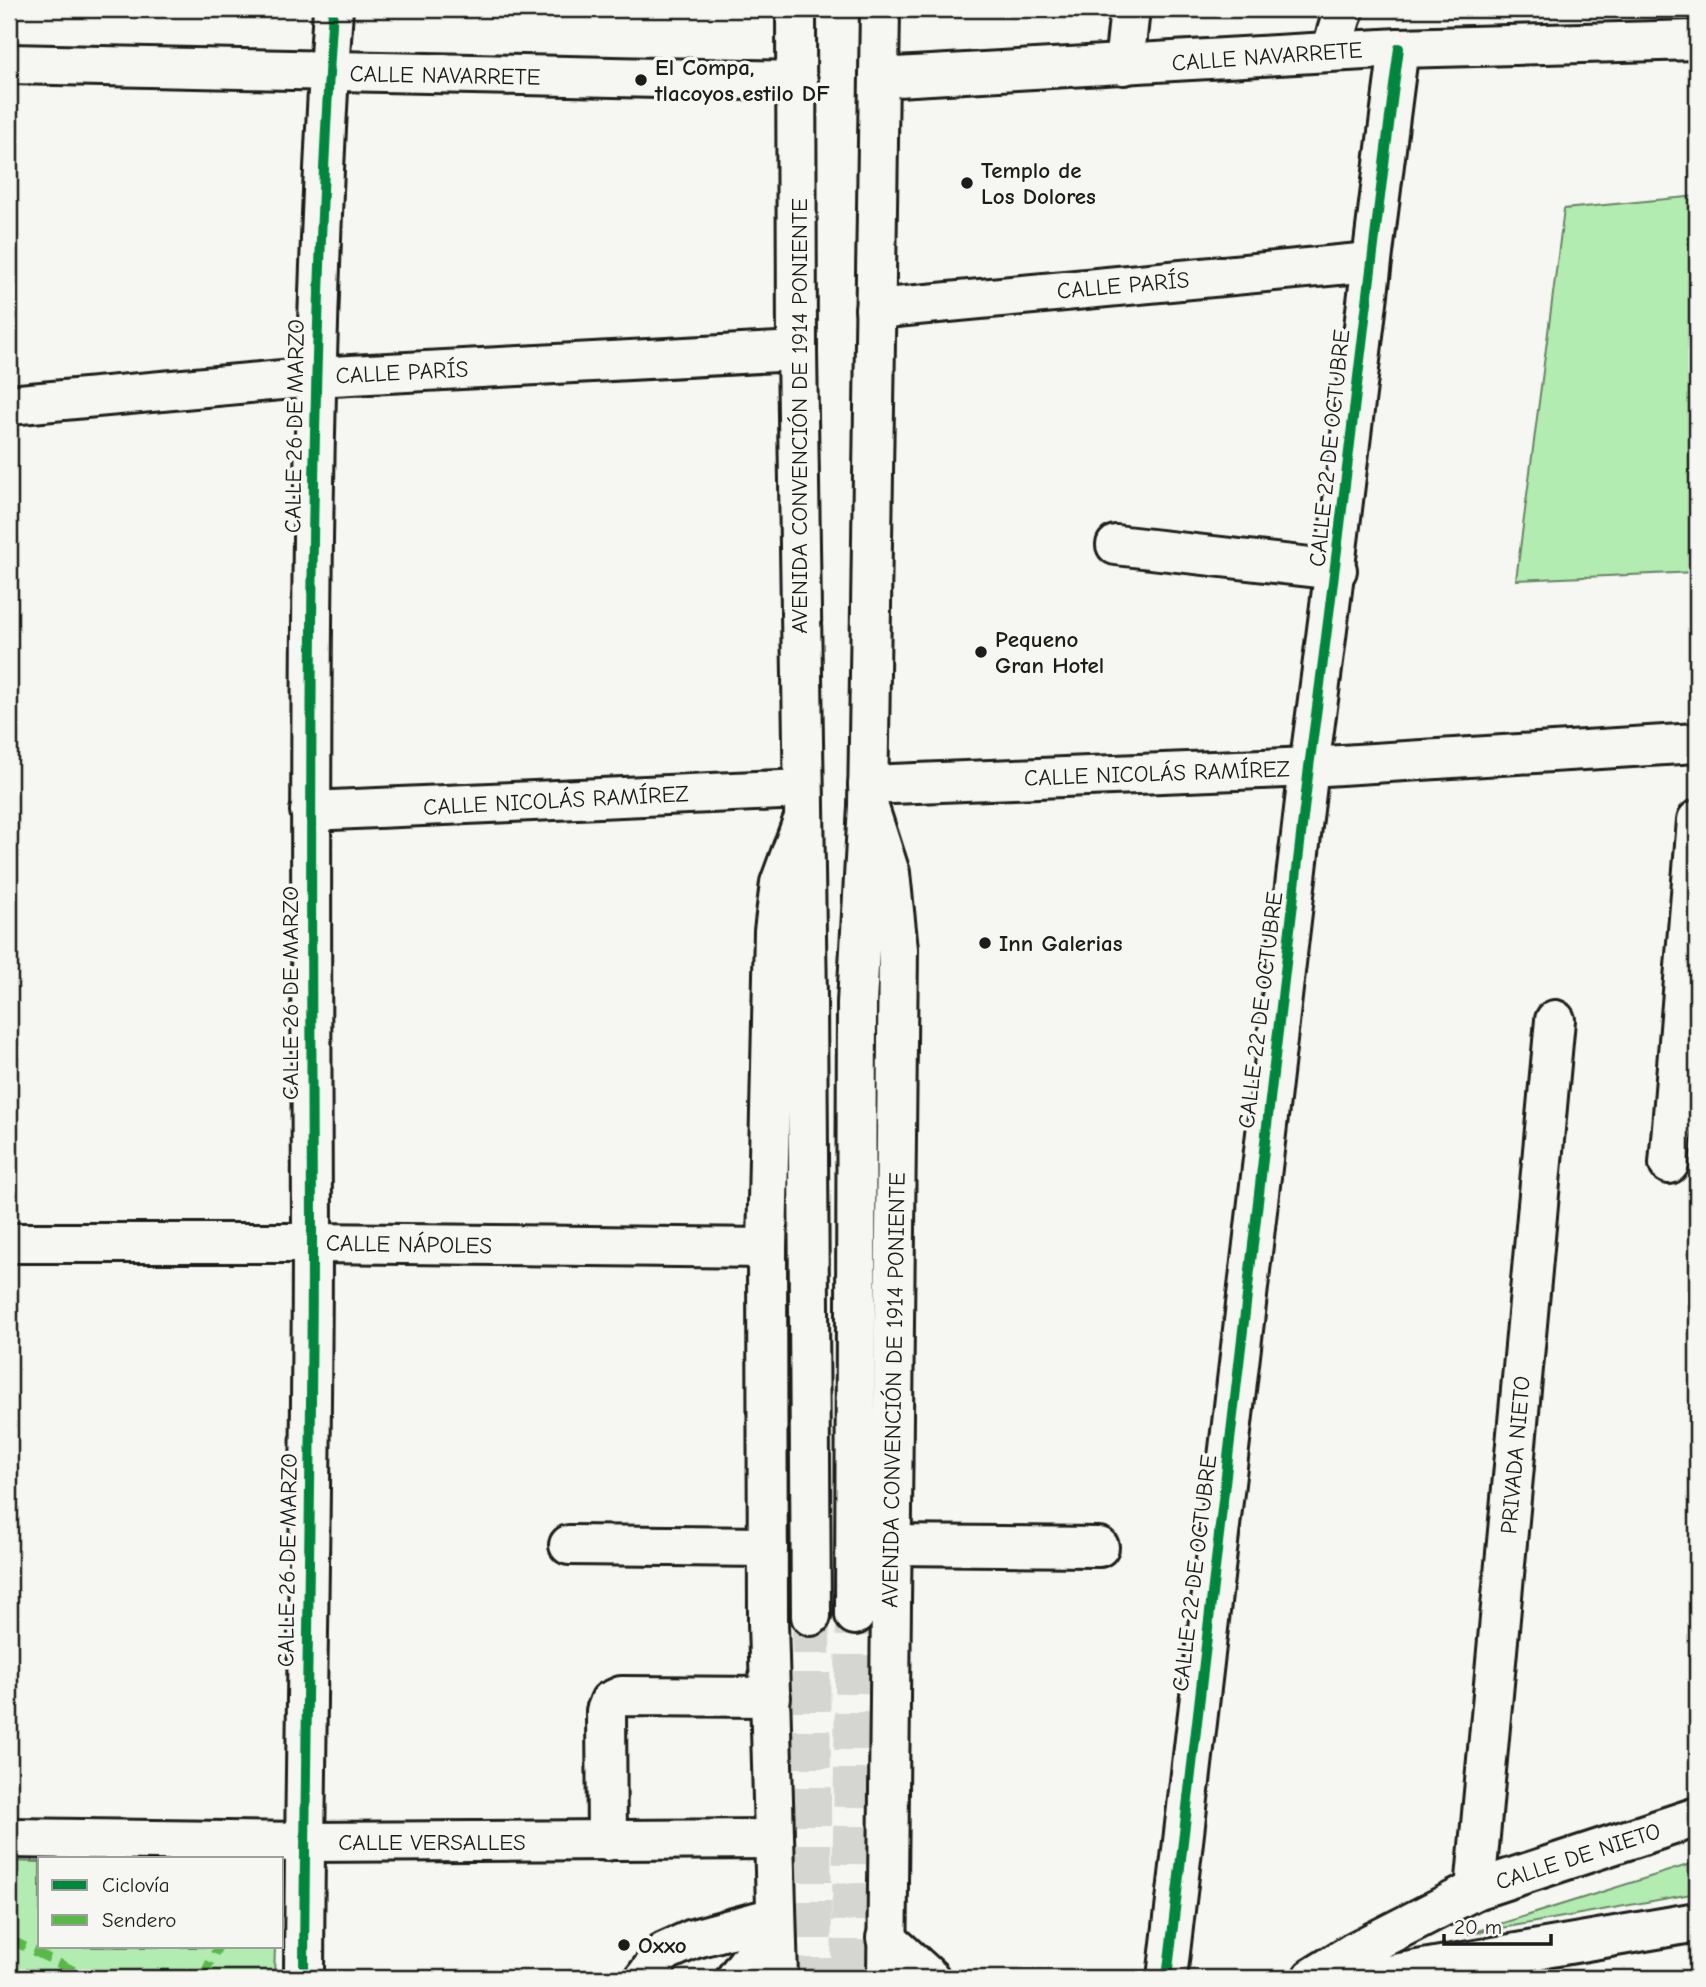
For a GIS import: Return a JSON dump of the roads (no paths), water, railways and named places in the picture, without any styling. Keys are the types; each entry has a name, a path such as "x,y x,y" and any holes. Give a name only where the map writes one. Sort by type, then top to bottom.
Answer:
{"street":[{"name":"CALLE 26 DE MARZO","path":"304,1978 312,1242 310,811 314,377 333,9"},
{"name":"AVENIDA CONVENCIÓN DE 1914 PONIENTE","path":"796,9 797,351 807,1014 811,1616"},
{"name":"AVENIDA CONVENCIÓN DE 1914 PONIENTE","path":"855,1615 857,1003 868,795 880,9"},
{"path":"1124,65 1130,9"},
{"path":"1331,51 1344,9"},
{"name":"CALLE NAVARRETE","path":"879,78 1331,51 1697,40"},
{"name":"CALLE 22 DE OCTUBRE","path":"1167,1978 1309,767 1337,570 1370,262 1399,48"},
{"name":"CALLE NAVARRETE","path":"9,64 798,81"},
{"name":"CALLE PARÍS","path":"875,309 1370,262"},
{"name":"CALLE PARÍS","path":"9,405 314,377 797,351"},
{"path":"1116,545 1337,570"},
{"name":"CALLE NICOLÁS RAMÍREZ","path":"868,795 1697,743"},
{"name":"AVENIDA CONVENCIÓN DE 1914 PONIENTE","path":"868,795 890,873 898,949 887,1978"},
{"name":"AVENIDA CONVENCIÓN DE 1914 PONIENTE","path":"778,1978 772,1839 767,1248 774,931 780,883 802,806"},
{"name":"CALLE NICOLÁS RAMÍREZ","path":"310,811 802,806"},
{"path":"1670,1164 1697,820"},
{"name":"PRIVADA NIETO","path":"1475,1890 1555,1020"},
{"name":"CALLE NÁPOLES","path":"9,1243 312,1242 767,1248"},
{"path":"569,1545 768,1547"},
{"path":"891,1545 1099,1547"},
{"path":"607,1841 606,1712 611,1701 621,1696 771,1697"},
{"name":"CALLE DE NIETO","path":"1312,1978 1354,1952 1475,1890 1697,1817"},
{"name":"CALLE VERSALLES","path":"9,1838 304,1842 772,1839"},
{"path":"645,1978 664,1952 693,1940 774,1922"},
{"path":"736,1978 774,1922"},
{"path":"1371,1978 1697,1922"},
{"path":"886,1938 930,1978"}],"tunnel":[{"path":"850,1978 855,1615"},
{"path":"811,1616 813,1978"}],"place":[{"name":"El Compa, tlacoyos estilo DF","path":"641,80"},
{"name":"Templo de Los Dolores","path":"967,183"},
{"name":"Pequeno Gran Hotel","path":"981,652"},
{"name":"Inn Galerias","path":"985,943"},
{"name":"Oxxo","path":"624,1945"}]}
